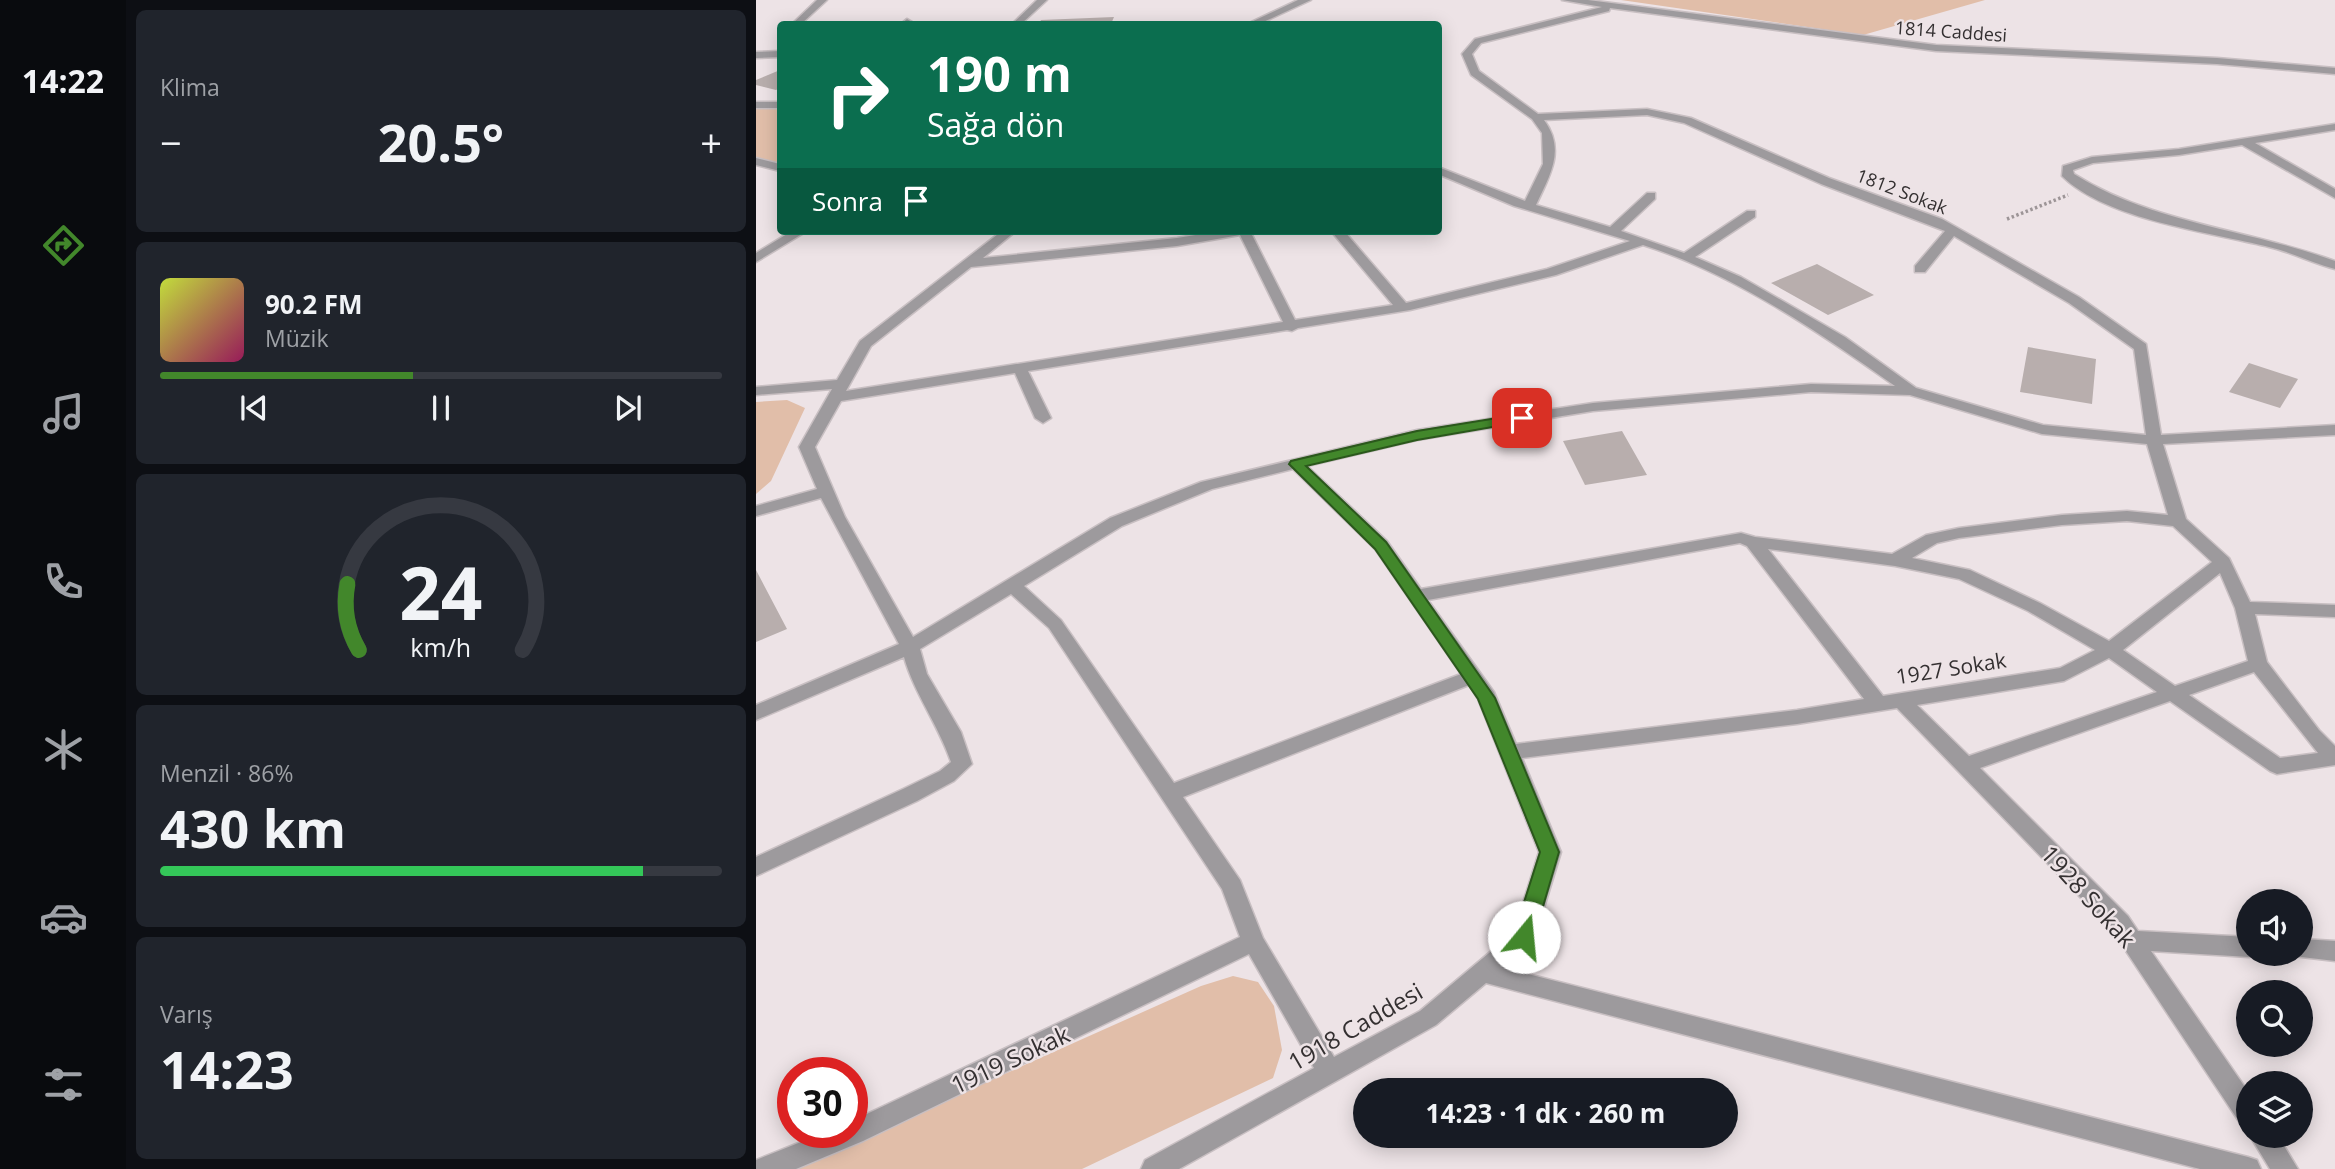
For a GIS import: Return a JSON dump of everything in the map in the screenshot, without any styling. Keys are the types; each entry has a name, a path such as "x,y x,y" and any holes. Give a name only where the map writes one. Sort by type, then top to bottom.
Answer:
{"street":[{"path":"799,21 822,0"},
{"path":"1019,21 1042,0"},
{"path":"1258,21 1306,0"},
{"name":"1814 Caddesi","path":"1567,0 1936,48 2217,61 2335,71"},
{"path":"1529,206 1549,164 1548,133 1535,117 1475,73 1467,54 1479,41 1617,6"},
{"path":"759,55 777,41"},
{"path":"759,55 777,54"},
{"path":"756,105 777,105"},
{"name":"1812 Sokak","path":"1535,117 1647,113 1687,120 1825,181 1937,222 2074,300 2141,347 2154,440"},
{"path":"2335,127 2245,142 2092,160 2067,169 2068,176 2085,188 2147,216 2271,243 2335,265"},
{"path":"2245,142 2335,194"},
{"path":"756,162 777,167"},
{"path":"1442,174 1529,206 1643,241 1736,280 1828,333 1911,391"},
{"path":"1612,232 1651,196"},
{"path":"1685,258 1751,214"},
{"path":"1920,269 1952,230"},
{"path":"756,258 795,235"},
{"path":"756,867 910,795 947,776 962,764 951,732 918,674 910,646 837,517 807,447 865,344 1005,235"},
{"path":"967,264 1220,235"},
{"path":"1246,235 1292,327"},
{"path":"1339,235 1402,307"},
{"path":"756,391 839,391 1020,368 1292,327 1402,307 1551,272 1643,241"},
{"path":"1020,368 1043,418"},
{"path":"756,713 910,646 1116,522 1207,485 1417,435 1593,407 1811,388 1911,391 2042,429 2154,440 2335,430"},
{"path":"2154,440 2178,522 2223,562 2244,608 2259,664 2312,734 2334,757"},
{"name":"1918 Caddesi","path":"1154,1169 1428,1018 1524,937 1550,852 1486,698 1381,545 1296,464"},
{"path":"756,511 826,491"},
{"path":"1895,560 1932,539 1959,533 2127,516 2178,522"},
{"path":"1416,596 1741,538 1753,542 1895,560 1964,574 2034,607 2110,650 2277,766 2334,757"},
{"path":"1753,542 1877,702"},
{"name":"1927 Sokak","path":"1508,752 1797,717 2064,674 2110,650 2223,562"},
{"path":"1013,586 1055,624 1232,886 1252,941 1330,1072"},
{"path":"2244,608 2335,611"},
{"path":"1966,765 2259,664"},
{"path":"1168,794 1472,677"},
{"name":"1928 Sokak","path":"1901,700 2120,923 2236,1096"},
{"path":"2132,940 2236,946"},
{"name":"1919 Sokak","path":"765,1169 854,1133 1252,941"},
{"path":"2313,950 2335,951"},
{"path":"1482,972 2248,1169"},
{"path":"2271,1148 2285,1169"}],"path":[{"path":"2007,219 2085,188"}],"shaded area":[{"path":"1621,0 1985,0 1863,35"},
{"path":"777,108 777,164 756,159 756,109"},
{"path":"787,400 805,408 771,481 756,494 756,402"},
{"path":"1233,976 1258,982 1274,1006 1282,1050 1273,1078 1082,1169 792,1169 839,1148 868,1148 868,1135 1201,986"}],"building":[{"path":"1114,17 1112,21 1041,20"},
{"path":"777,71 777,90 756,85 756,80"},
{"path":"1817,264 1874,295 1828,315 1771,283"},
{"path":"2028,347 2096,359 2092,404 2020,392"},
{"path":"2249,363 2298,379 2280,408 2229,392"},
{"path":"1622,431 1647,475 1585,485 1563,441"},
{"path":"756,570 787,629 756,642"}],"route":[{"path":"1522,418 1417,435 1296,464 1381,545 1486,698 1550,852 1524,937"}]}
